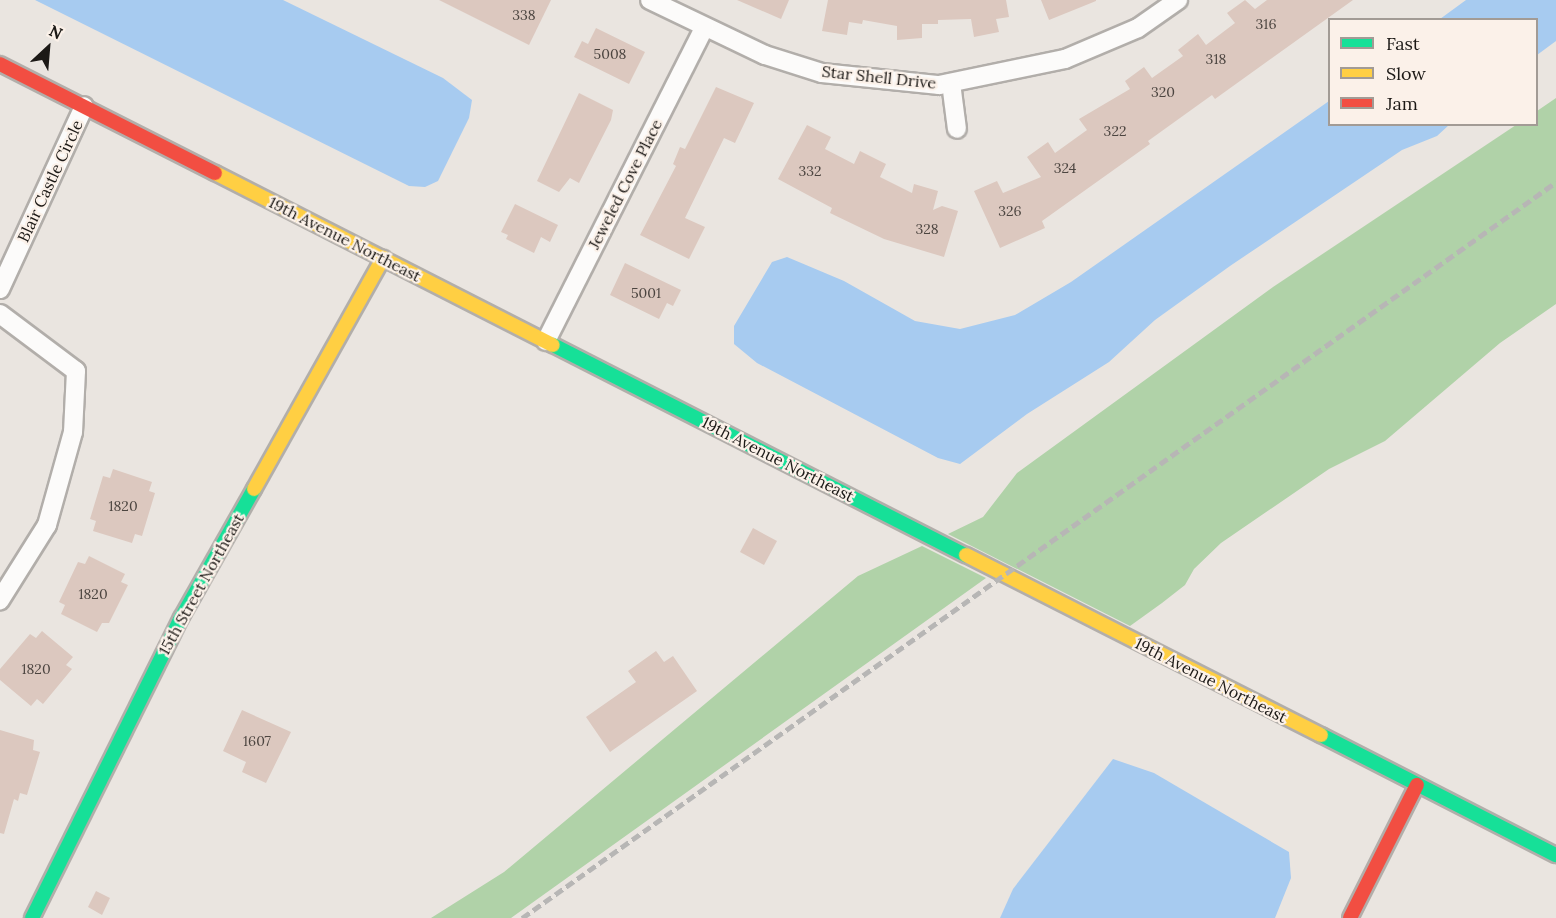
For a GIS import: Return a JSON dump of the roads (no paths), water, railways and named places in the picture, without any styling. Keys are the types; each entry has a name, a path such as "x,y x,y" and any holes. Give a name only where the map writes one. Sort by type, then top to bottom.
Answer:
{"street":[{"name":"Star Shell Drive","path":"650,0 704,28 765,55 822,73 939,85 1065,59 1138,28 1178,0"},
{"name":"Jeweled Cove Place","path":"546,341 704,28"},
{"name":"19th Avenue Northeast","path":"0,64 1556,855"},
{"path":"951,83 957,129"},
{"name":"Blair Castle Circle","path":"0,290 84,106"},
{"name":"15th Street Northeast","path":"32,918 181,618 383,258"},
{"path":"0,314 76,370 73,432 47,525 0,600"},
{"path":"1350,918 1417,785"}],"water":[{"path":"35,0 283,0 443,78 472,100 469,118 438,181 425,187 409,186"},
{"path":"1466,0 1556,0 1556,41 1538,54 1538,18 1441,18"},
{"path":"1328,102 1328,126 1448,126 1437,136 1402,150 1230,266 1155,320 1109,362 1027,414 960,464 938,458 757,363 734,344 734,326 772,262 787,257 844,281 915,321 960,329 1015,315 1071,282"},
{"path":"1113,759 1154,773 1289,852 1291,878 1275,918 1000,918 1013,889"}],"railway":[{"path":"522,918 1556,182"}]}
